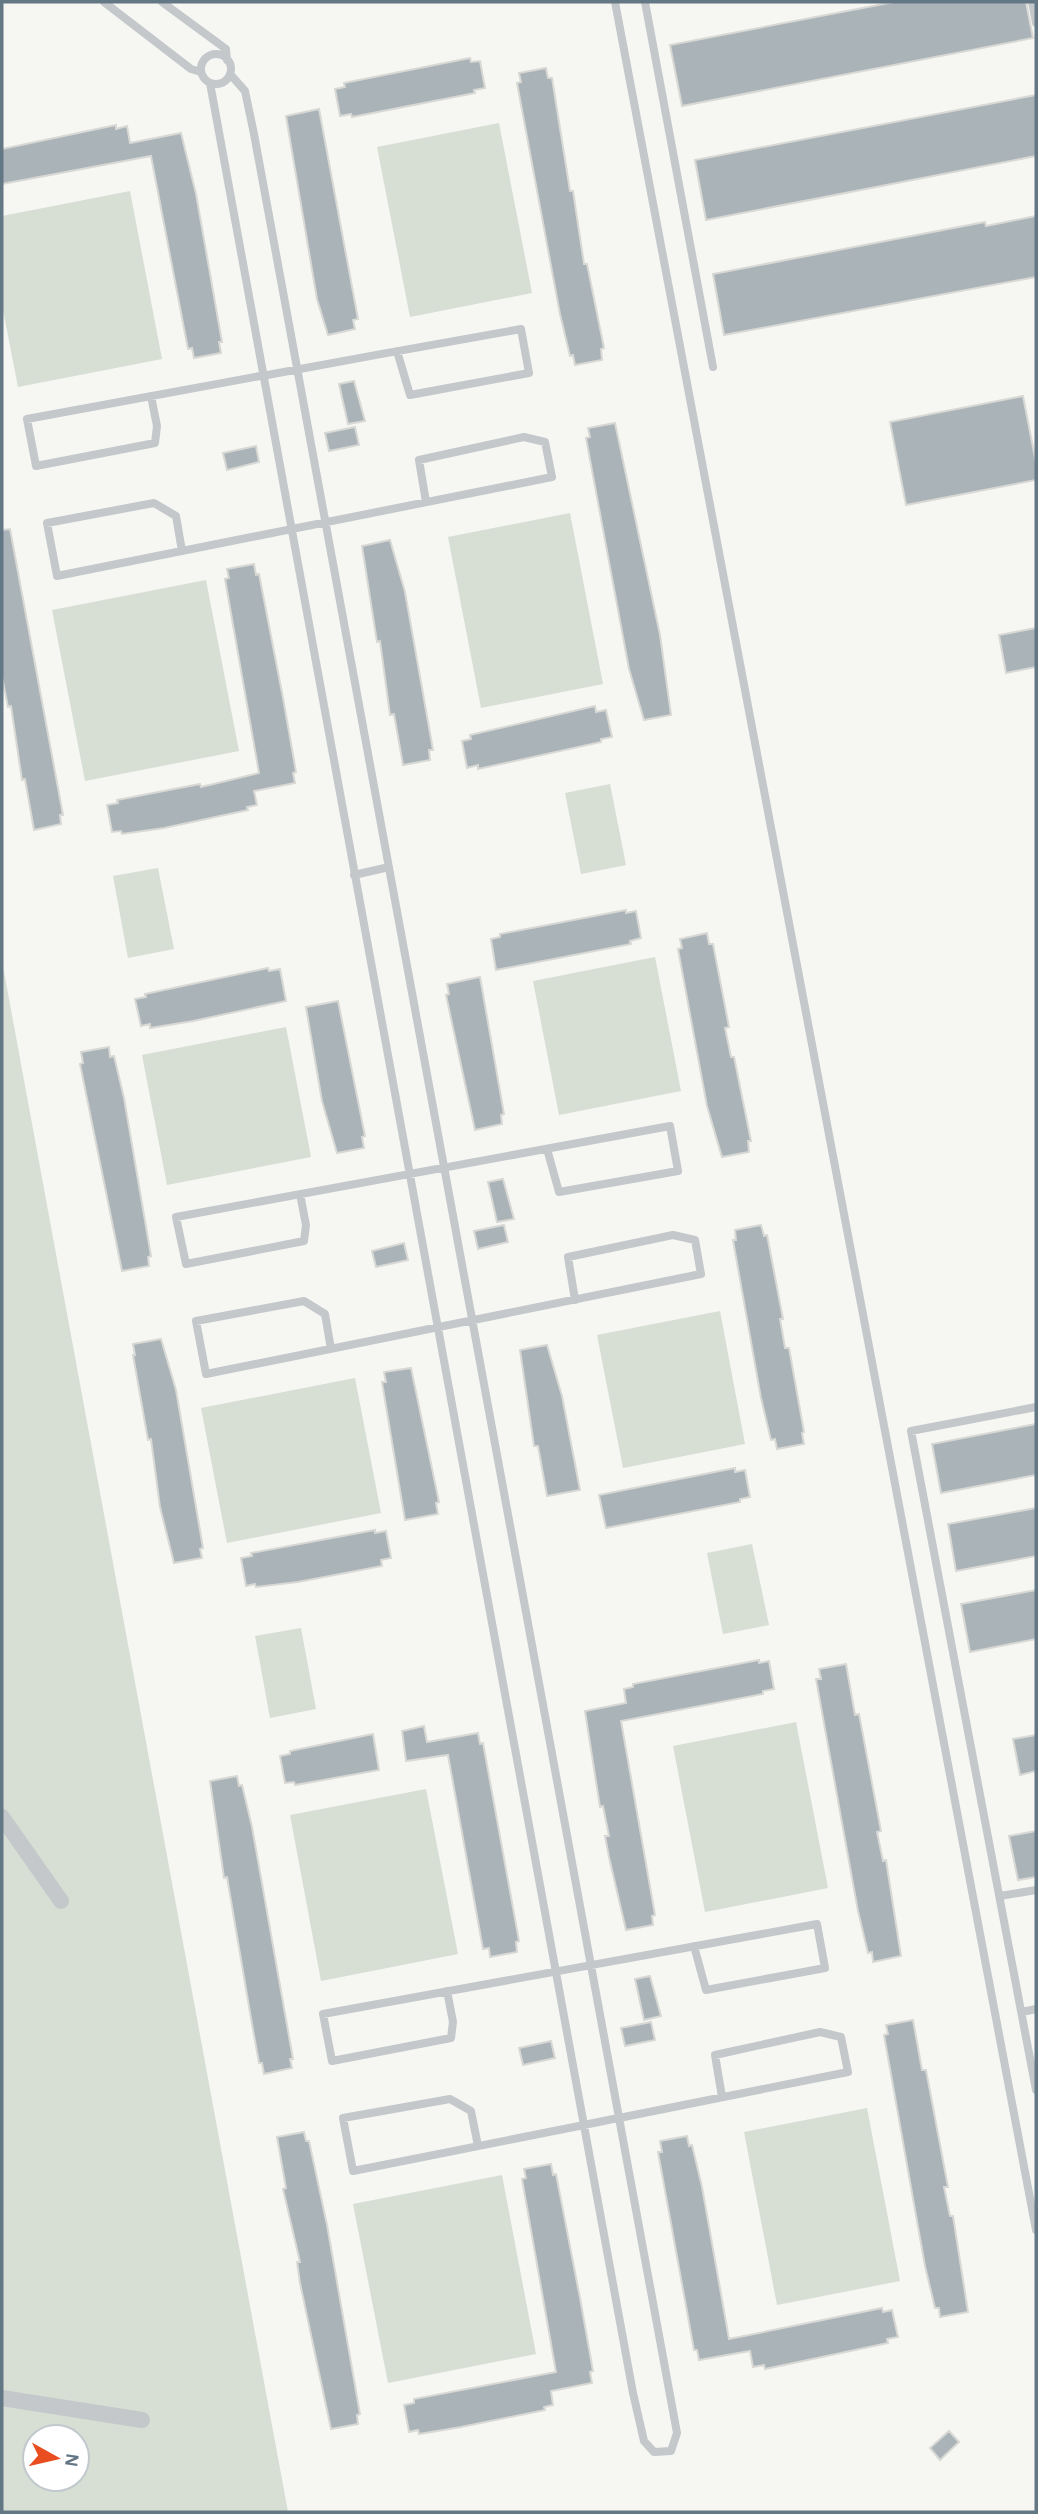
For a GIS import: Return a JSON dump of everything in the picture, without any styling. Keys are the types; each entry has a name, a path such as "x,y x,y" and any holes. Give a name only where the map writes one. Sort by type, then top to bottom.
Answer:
{"street":[{"path":"2,1817 61,1901"},
{"path":"2,2398 142,2420"}],"lane":[{"path":"104,2 191,69 201,72 210,83 437,1328 644,2441 654,2452 671,2451 677,2433 245,91 230,74 226,49 162,2"},
{"path":"615,2 1036,2230"},
{"path":"645,2 713,367"},
{"path":"1032,2 1036,23"},
{"path":"201,72 202,62 210,55 219,54 228,60"},
{"path":"210,83 220,83 230,74"},
{"path":"151,396 157,426 155,443 36,466 27,419 151,396 262,376 521,328 530,373 410,394 397,351"},
{"path":"182,551 176,516 155,503 47,523 57,576 182,551 325,522 426,502 552,477 545,442 524,437 419,460 426,502"},
{"path":"354,875 388,867"},
{"path":"300,1194 306,1224 304,1241 186,1264 176,1217 300,1194 409,1174 444,1168 670,1126 678,1171 559,1192 547,1149"},
{"path":"331,1349 325,1314 304,1301 196,1321 206,1374 472,1321 575,1300 701,1275 695,1240 673,1235 568,1257 575,1300"},
{"path":"1036,1407 911,1431 1036,2090"},
{"path":"1000,1896 1036,1890"},
{"path":"447,1991 453,2022 451,2038 332,2061 323,2014 447,1991 556,1971 694,1946 817,1924 825,1968 706,1990 694,1946"},
{"path":"1021,2012 1036,2009"},
{"path":"478,2146 471,2111 450,2099 343,2118 353,2171 584,2125 722,2097 848,2072 841,2037 820,2032 715,2055 722,2097"}],"shaded area":[{"path":"499,123 532,293 410,317 377,147"},
{"path":"130,191 162,359 18,387 2,305 2,216"},
{"path":"570,513 603,684 481,708 448,537"},
{"path":"206,580 239,751 85,781 52,610"},
{"path":"610,784 626,865 581,874 565,793"},
{"path":"158,868 174,949 128,958 113,876"},
{"path":"655,957 681,1091 559,1115 533,981"},
{"path":"2,961 288,2512 2,2512"},
{"path":"286,1027 311,1157 167,1185 142,1055"},
{"path":"720,1311 745,1444 623,1468 597,1335"},
{"path":"355,1378 381,1513 227,1543 201,1408"},
{"path":"752,1544 769,1625 723,1634 707,1553"},
{"path":"301,1628 316,1709 270,1718 255,1636"},
{"path":"796,1722 828,1888 705,1912 673,1746"},
{"path":"426,1789 458,1954 321,1981 290,1815"},
{"path":"867,2108 900,2281 777,2305 744,2132"},
{"path":"502,2175 536,2354 388,2383 353,2204"}],"building":[{"path":"894,2 1026,2 1033,38 682,106 670,45"},
{"path":"470,58 471,62 480,61 485,88 474,90 475,93 352,117 351,114 340,116 335,89 345,87 344,83"},
{"path":"546,68 548,78 552,78 584,264 587,264 604,348 601,349 602,360 575,365 573,355 570,356 560,314 517,83 521,82 519,73"},
{"path":"1036,95 1036,156 706,220 695,160"},
{"path":"319,109 358,319 353,320 355,329 328,335 317,299 286,116"},
{"path":"116,125 116,129 127,126 130,143 181,133 196,194 222,342 219,342 221,353 194,358 192,348 188,349 151,156 2,184 2,149"},
{"path":"1036,216 1036,277 724,335 713,274 985,222 986,226"},
{"path":"354,381 365,421 348,424 339,384"},
{"path":"1023,396 1036,463 1036,480 906,505 890,422"},
{"path":"615,423 660,635 671,715 644,720 629,669 586,438 590,437 588,428"},
{"path":"355,427 359,445 329,451 325,433"},
{"path":"256,446 259,462 227,470 223,453"},
{"path":"10,529 63,815 60,815 61,824 34,830 25,779 22,780 11,706 8,707 2,676 2,530"},
{"path":"390,540 405,592 433,750 429,750 430,760 403,765 394,714 390,715 380,641 377,642 362,546"},
{"path":"254,564 256,575 259,574 283,698 296,772 293,773 295,783 254,791 257,805 247,807 248,810 164,828 122,834 121,831 112,832 107,805 118,803 117,800 200,784 201,787 259,773 225,579 229,578 227,569"},
{"path":"1036,628 1036,667 1006,673 999,635"},
{"path":"595,706 596,712 606,710 612,737 601,739 601,742 478,769 478,765 467,768 462,741 471,739 470,735"},
{"path":"626,910 626,913 636,911 641,938 630,941 631,944 496,970 491,939 500,937 500,934"},
{"path":"707,933 709,944 713,944 729,1027 725,1028 731,1057 734,1057 751,1141 748,1141 749,1152 722,1157 707,1106 678,949 682,948 680,939"},
{"path":"268,968 269,971 280,969 286,1001 193,1021 150,1028 150,1024 141,1026 135,999 146,997 145,994"},
{"path":"480,977 504,1114 501,1115 502,1124 475,1130 446,995 449,994 447,984"},
{"path":"338,1001 365,1136 362,1137 364,1148 337,1153 322,1101 306,1007"},
{"path":"109,1047 110,1057 114,1056 124,1098 151,1256 148,1257 149,1266 122,1271 80,1064 83,1063 81,1052"},
{"path":"503,1179 514,1219 497,1222 488,1182"},
{"path":"504,1225 508,1242 478,1249 474,1231"},
{"path":"761,1225 764,1236 767,1235 783,1319 780,1319 785,1348 789,1348 804,1432 804,1444 777,1449 775,1439 771,1440 761,1398 733,1240 736,1240 735,1230"},
{"path":"404,1243 408,1260 376,1267 372,1251"},
{"path":"161,1339 176,1390 203,1548 200,1549 202,1558 174,1563 160,1507 151,1439 148,1440 133,1355 133,1344"},
{"path":"547,1345 562,1396 580,1490 547,1496 538,1446 534,1446 520,1350"},
{"path":"411,1368 439,1502 436,1503 438,1514 405,1520 382,1382 386,1382 384,1372"},
{"path":"1036,1424 1036,1475 941,1493 932,1444"},
{"path":"735,1468 735,1472 745,1470 750,1497 740,1499 740,1502 606,1528 599,1495"},
{"path":"1036,1508 1036,1556 956,1571 948,1524"},
{"path":"375,1530 375,1533 386,1531 391,1558 381,1560 382,1566 298,1582 246,1586 241,1558 252,1556 251,1553"},
{"path":"1036,1590 1036,1639 970,1652 961,1604"},
{"path":"759,1660 759,1663 769,1661 774,1689 763,1691 763,1694 621,1721 655,1915 652,1916 653,1925 626,1930 605,1836 609,1836 603,1806 600,1807 585,1711 626,1703 624,1689 633,1687 633,1684"},
{"path":"846,1664 855,1715 859,1714 881,1831 877,1832 883,1861 886,1860 901,1956 873,1962 872,1952 868,1953 858,1911 816,1679 821,1679 819,1669"},
{"path":"424,1726 427,1742 478,1733 480,1744 483,1743 519,1941 516,1942 517,1952 490,1957 489,1948 483,1949 448,1755 406,1761 402,1731"},
{"path":"373,1734 379,1770 295,1785 294,1782 285,1783 280,1756 290,1754 290,1751"},
{"path":"1036,1735 1036,1771 1020,1775 1013,1739"},
{"path":"237,1776 239,1786 242,1785 252,1827 293,2059 290,2059 292,2068 264,2074 262,2063 259,2063 227,1877 224,1878 210,1781"},
{"path":"1036,1831 1036,1877 1018,1880 1009,1836"},
{"path":"650,1976 661,2016 644,2020 635,1979"},
{"path":"913,2020 922,2070 926,2070 948,2187 944,2187 950,2216 953,2216 968,2312 940,2317 939,2308 935,2308 925,2266 884,2035 888,2034 886,2025"},
{"path":"651,2022 655,2040 625,2046 621,2028"},
{"path":"551,2041 555,2058 523,2065 519,2048"},
{"path":"304,2132 306,2141 309,2141 327,2225 360,2414 357,2415 358,2424 331,2429 300,2283 297,2262 300,2262 283,2189 286,2188 277,2137"},
{"path":"687,2136 689,2146 692,2145 702,2187 729,2339 882,2308 883,2312 892,2310 898,2337 887,2339 888,2343 765,2369 764,2365 753,2367 750,2351 699,2360 697,2350 694,2350 658,2152 662,2152 660,2141"},
{"path":"551,2164 553,2175 556,2174 580,2298 593,2371 590,2372 592,2383 551,2391 553,2405 544,2407 545,2410 419,2434 418,2430 409,2432 404,2405 414,2403 414,2399 556,2372 522,2179 526,2178 524,2169"},
{"path":"949,2431 959,2442 940,2460 930,2448"}]}
